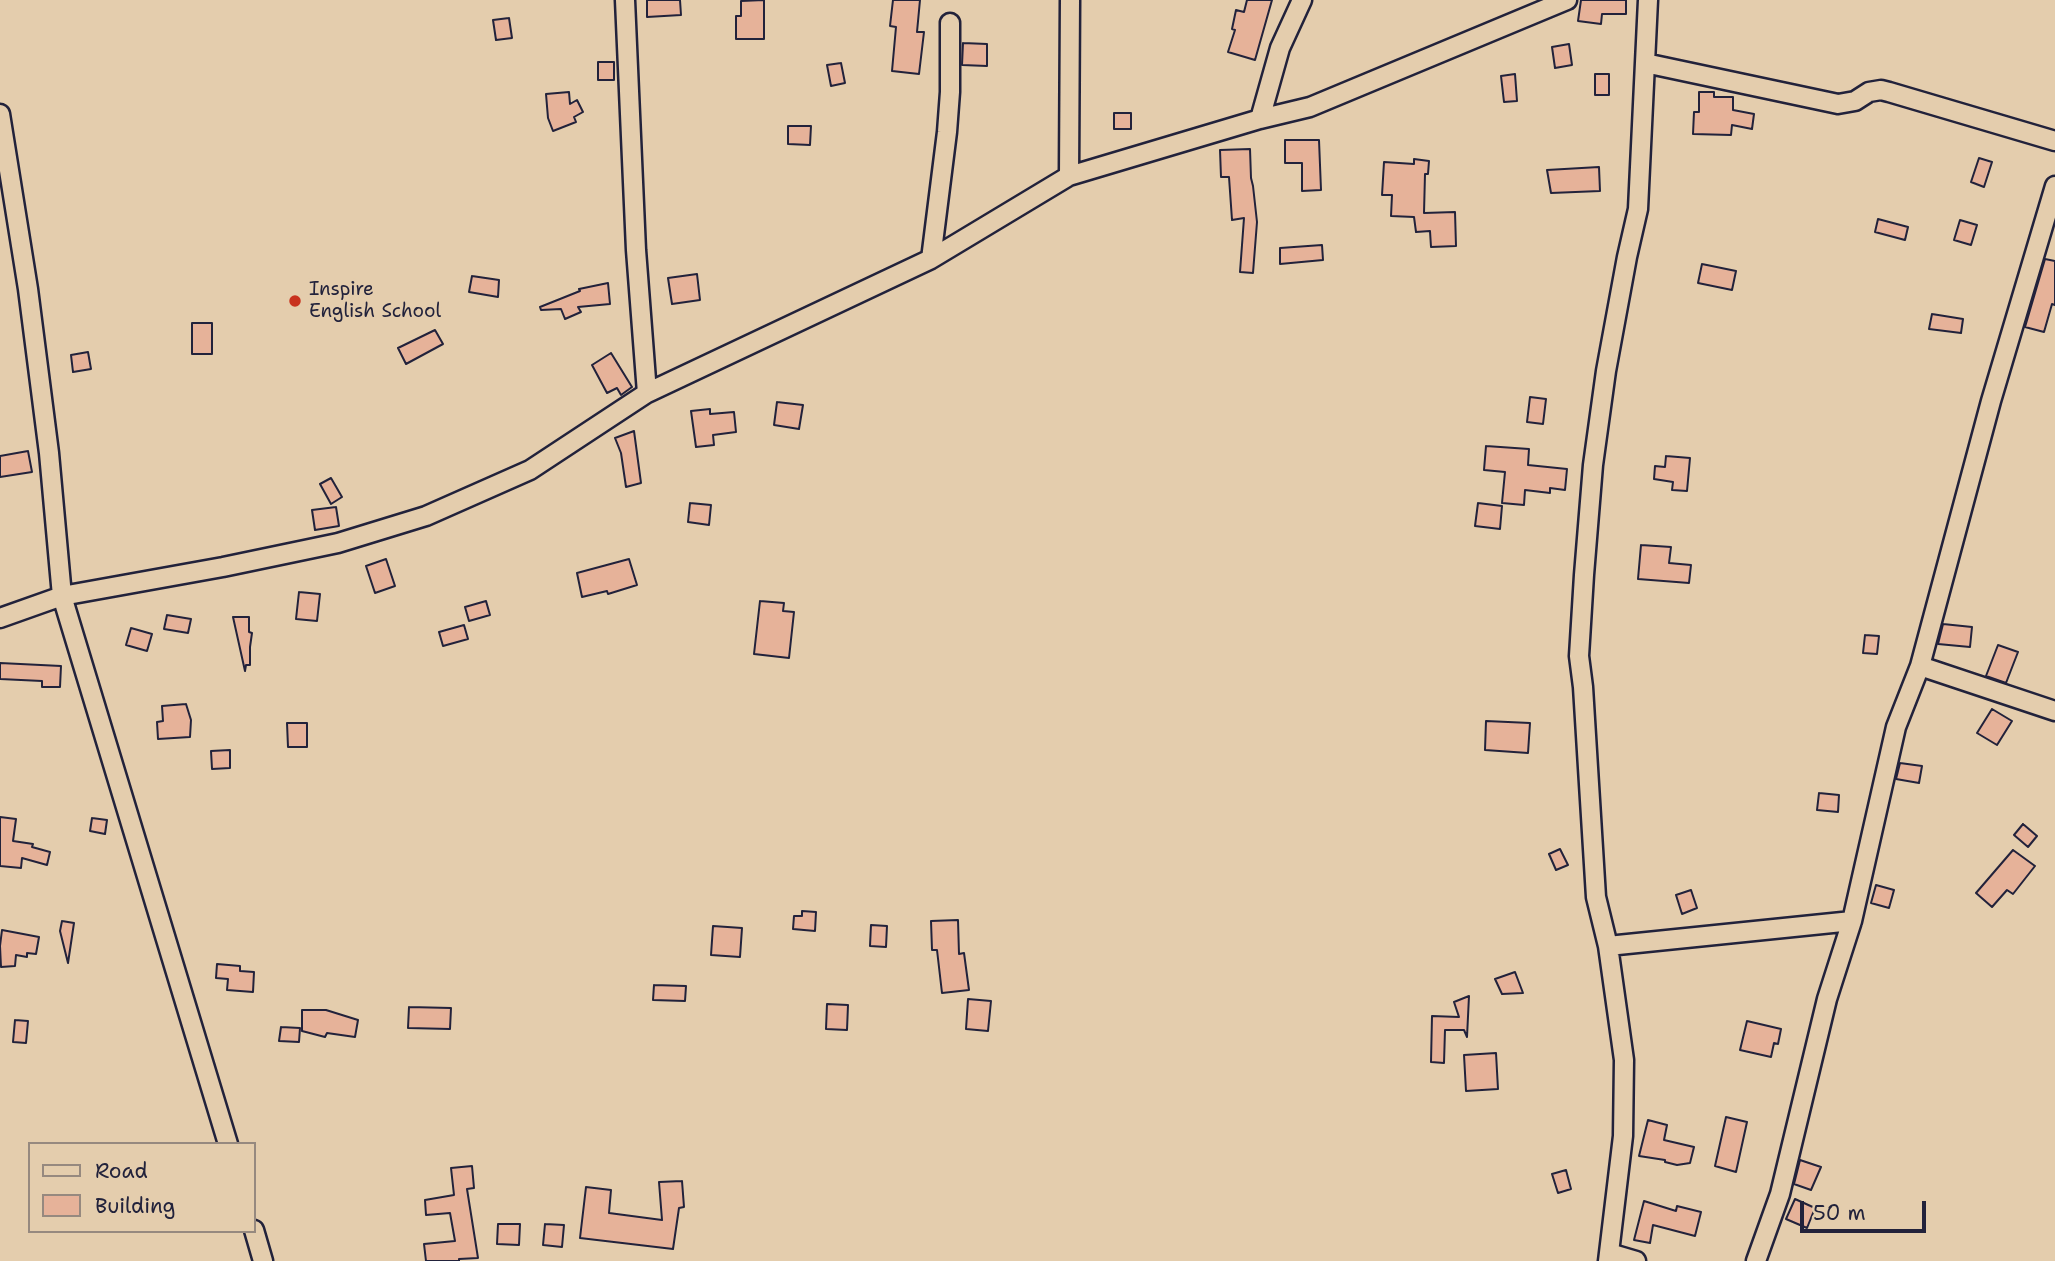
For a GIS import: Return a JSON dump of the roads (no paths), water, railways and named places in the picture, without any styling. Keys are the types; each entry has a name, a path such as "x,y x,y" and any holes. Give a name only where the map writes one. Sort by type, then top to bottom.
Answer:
{"street":[{"path":"625,0 636,250 648,393"},
{"path":"1069,176 1070,0"},
{"path":"1260,119 1280,48 1302,0"},
{"path":"0,618 62,596 338,543 426,516 530,470 648,393 931,259 1069,176 1260,119 1310,107 1567,0"},
{"path":"1636,1261 1608,1257 1623,1136 1624,1060 1608,946 1596,897 1579,656 1593,465 1606,371 1638,209 1648,0"},
{"path":"931,259 947,132 950,23"},
{"path":"1645,63 1838,104 1855,101 1870,92 1881,90 2055,141"},
{"path":"0,114 28,289 49,453 62,596 227,1142"},
{"path":"1756,1261 1780,1194 1827,999 1852,921 1896,727 1920,666 1991,401 2055,186"},
{"path":"1920,666 2055,711"},
{"path":"1608,946 1852,921"},
{"path":"255,1233 263,1261"}],"place":[{"name":"Inspire English School","path":"295,301"}]}
